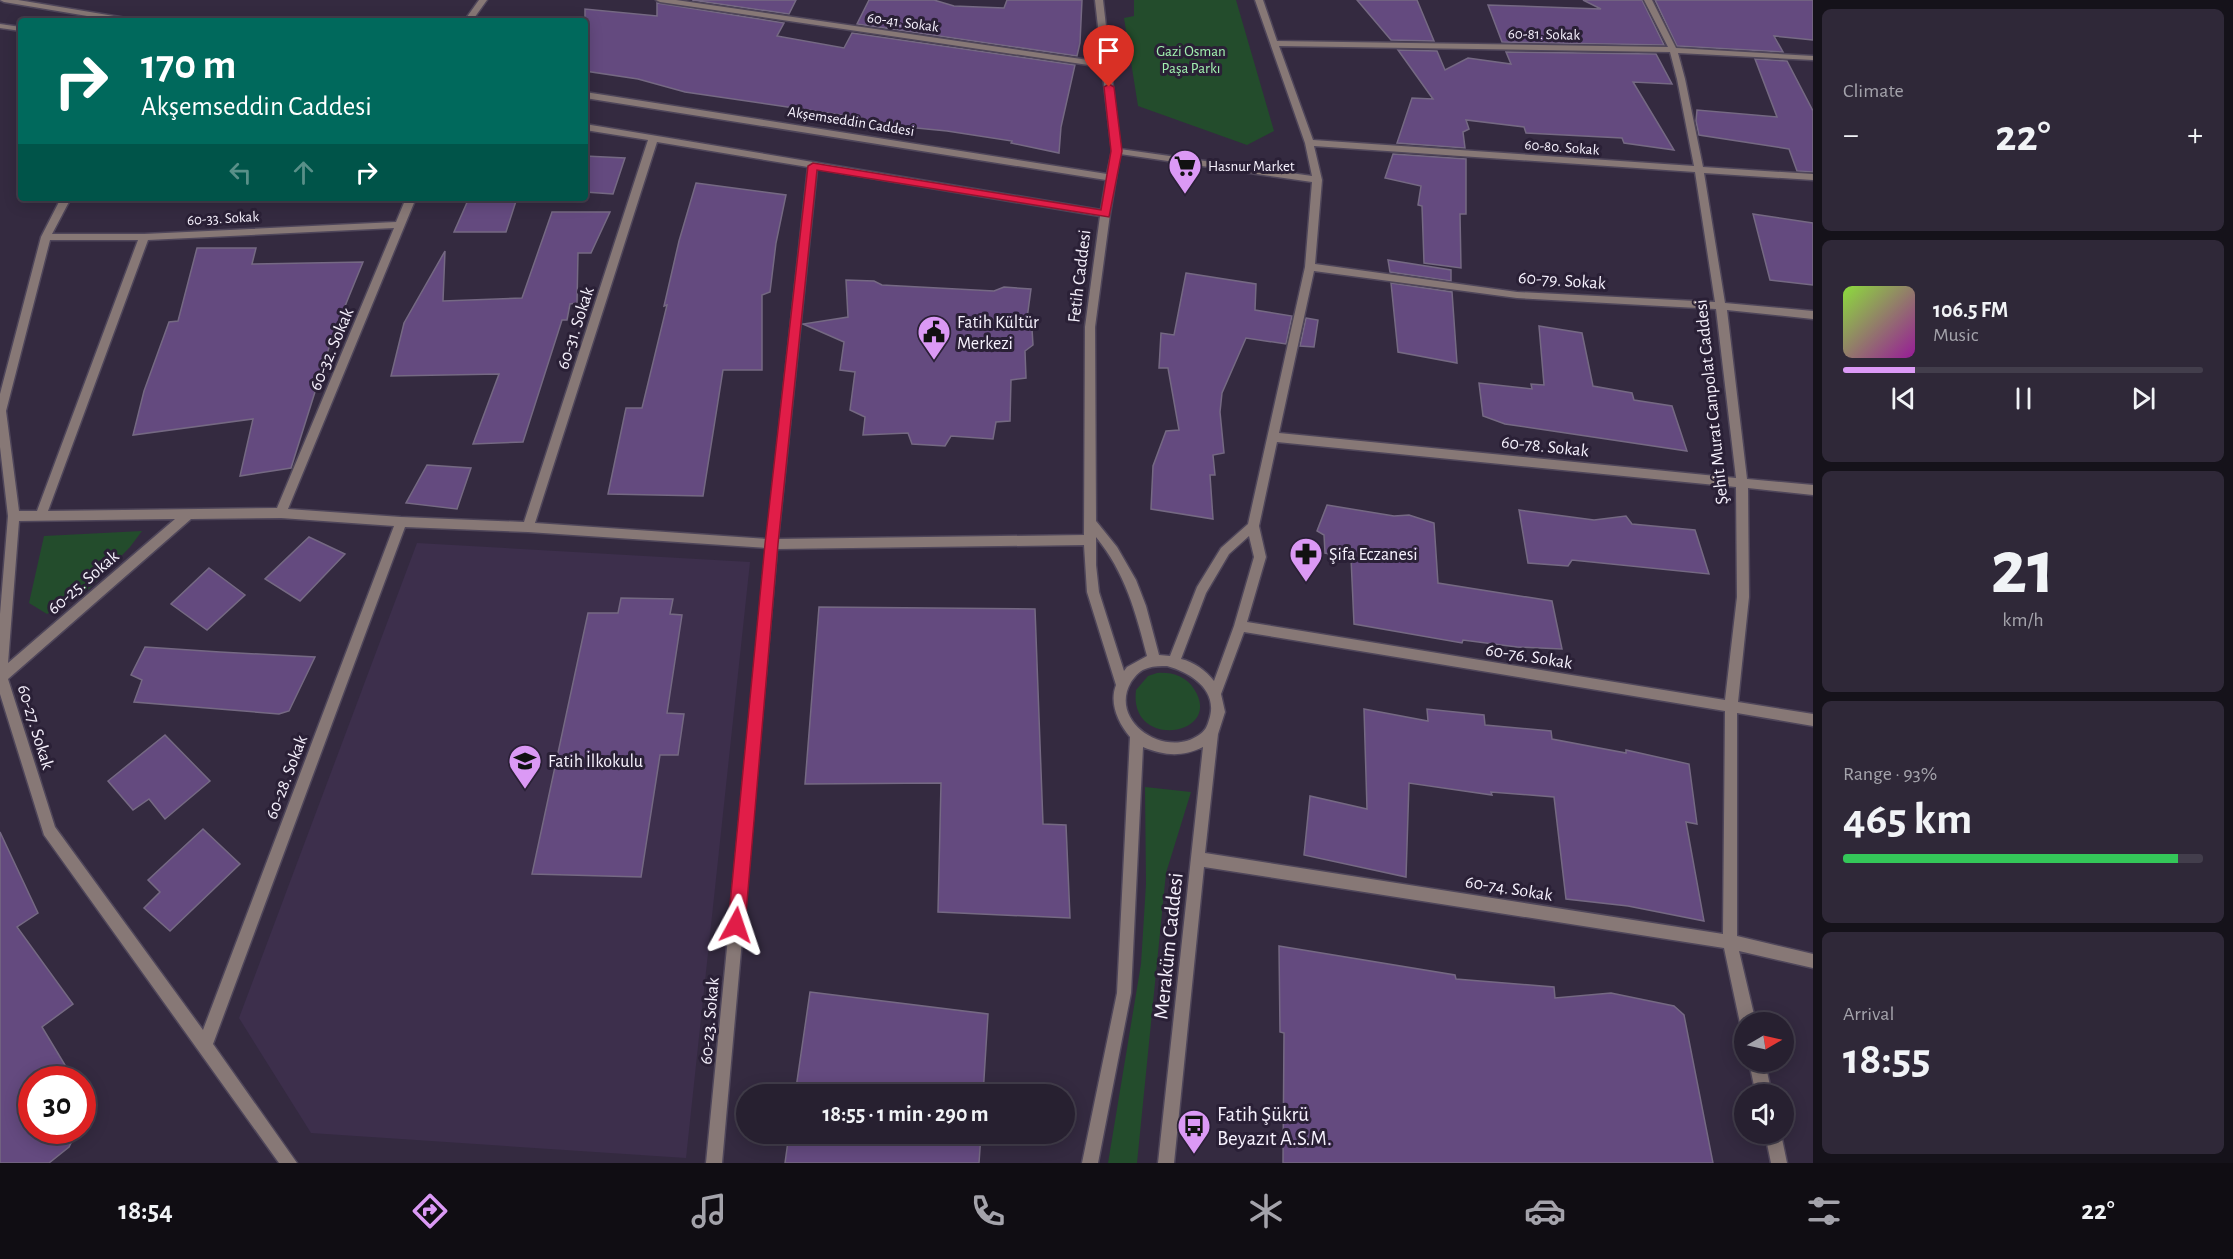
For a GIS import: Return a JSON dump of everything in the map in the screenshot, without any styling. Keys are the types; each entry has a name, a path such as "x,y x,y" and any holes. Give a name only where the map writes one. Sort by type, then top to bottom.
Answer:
{"street":[{"path":"4,0 114,18"},
{"path":"470,18 483,0"},
{"name":"60-41. Sokak","path":"660,0 1107,65"},
{"name":"Fetih Caddesi","path":"1100,0 1116,151 1090,327 1090,565 1093,592 1122,684"},
{"path":"1215,694 1240,626 1260,557 1253,526 1310,267 1317,180 1308,143 1259,0"},
{"name":"Şehit Murat Canpolat Caddesi","path":"1648,0 1672,50 1681,79 1699,170 1721,306 1742,483 1743,597 1731,708 1730,942 1746,1012"},
{"path":"0,26 18,29"},
{"name":"60-81. Sokak","path":"1274,43 1672,50 1813,58"},
{"name":"Akşemseddin Caddesi","path":"588,95 1112,178"},
{"path":"588,128 1105,214"},
{"name":"60-31. Sokak","path":"528,527 653,140"},
{"name":"60-80. Sokak","path":"1308,143 1813,177"},
{"path":"1116,151 1317,180"},
{"name":"60-23. Sokak","path":"714,1163 772,544 813,166"},
{"name":"60-27. Sokak","path":"64,201 45,237 1,411 14,516 1,677 49,830 289,1163"},
{"name":"60-32. Sokak","path":"281,513 410,201"},
{"name":"60-33. Sokak","path":"45,237 144,237 401,225"},
{"path":"41,515 144,237"},
{"name":"60-79. Sokak","path":"1310,267 1517,295 1721,306 1813,315"},
{"name":"60-78. Sokak","path":"1273,437 1813,490"},
{"path":"14,516 281,513 772,544 1091,540"},
{"name":"60-25. Sokak","path":"1,677 189,514"},
{"name":"60-28. Sokak","path":"205,1044 401,522"},
{"path":"1090,522 1116,555 1131,583 1141,608 1154,660"},
{"path":"1174,661 1201,591 1225,551 1253,526"},
{"name":"60-76. Sokak","path":"1240,626 1813,720"},
{"path":"1211,734 1202,742 1178,750 1164,748 1137,736 1124,717 1120,706 1122,684 1135,668 1154,660 1174,661 1195,670 1210,685 1215,694"},
{"name":"Meraküm Caddesi","path":"1166,1163 1211,734 1219,715 1215,694"},
{"name":"Meraküm Caddesi","path":"1090,1163 1124,993 1137,736"},
{"name":"60-74. Sokak","path":"1198,859 1730,942 1813,961"},
{"path":"1775,1144 1779,1163"}],"shaded area":[{"name":"Fatih İlkokulu","path":"417,543 750,562 686,1158 311,1133 239,1018"}],"green space":[{"name":"Gazi Osman Paşa Parkı","path":"1134,0 1236,0 1274,131 1247,145 1138,106 1124,18 1134,16"},
{"path":"142,531 130,547 89,589 47,614 29,603 44,536"},
{"path":"1157,673 1178,676 1194,689 1200,705 1197,718 1187,726 1174,730 1159,729 1146,722 1137,709 1136,690 1148,676"},
{"path":"1145,787 1191,792 1166,873 1137,1163 1108,1163 1141,964 1146,884"}],"building":[{"path":"692,0 796,0 789,14"},
{"path":"869,0 934,0 954,6 1004,8 1007,0 1082,0 1080,43 1077,56 857,24"},
{"path":"1357,0 1417,0 1434,41 1391,40"},
{"path":"1583,0 1642,0 1664,45 1502,42 1488,5 1601,9"},
{"path":"1655,0 1813,0 1813,40 1774,36 1783,52 1677,46"},
{"path":"657,3 784,23 777,36 844,48 852,33 1075,65 1061,127 1059,153 1011,143 1012,141 947,131 865,123 862,118 685,92 638,79 588,71 588,18 585,18 585,9 657,16"},
{"path":"1398,50 1437,51 1445,70 1468,58 1511,64 1506,52 1656,54 1672,84 1633,82 1674,150 1624,143 1622,138 1526,133 1524,127 1466,120 1469,129 1463,132 1465,148 1397,143 1412,98 1433,99"},
{"path":"1755,59 1787,61 1813,111 1813,172 1797,171 1789,149 1699,135 1696,121 1697,110 1777,117"},
{"path":"1393,154 1466,159 1466,214 1460,214 1461,268 1424,263 1422,206 1418,205 1421,186 1385,178"},
{"path":"588,156 625,158 613,194 588,192"},
{"path":"696,183 786,195 776,243 770,292 762,295 762,370 723,370 703,496 608,494 626,408 642,408 667,305 664,306 679,241"},
{"path":"468,201 516,201 506,232 454,232"},
{"path":"552,212 610,212 591,253 578,253 577,303 570,304 567,320 562,320 523,442 473,444 499,374 391,376 404,323 445,251 443,301 522,298"},
{"path":"1753,214 1813,223 1813,285 1770,280"},
{"path":"197,248 256,248 252,264 363,262 332,338 291,468 240,476 253,419 133,435 144,391 169,322 178,321"},
{"path":"1388,260 1451,270 1451,281 1390,272"},
{"path":"1186,273 1256,284 1255,310 1292,316 1286,344 1246,338 1222,393 1220,412 1224,453 1213,455 1215,475 1210,475 1213,519 1151,509 1153,466 1166,431 1179,430 1168,368 1159,368 1161,333 1174,335"},
{"name":"Fatih Kültür Merkezi","path":"846,280 874,281 882,285 994,291 1004,287 1031,289 1026,326 1032,329 1033,345 1025,351 1026,378 1011,380 1010,421 996,422 993,439 951,436 945,446 912,444 908,433 863,435 865,417 850,410 855,372 840,370 844,342 803,324 848,317"},
{"path":"1391,283 1452,292 1457,363 1398,352"},
{"path":"1306,318 1318,320 1314,347 1300,346"},
{"path":"1539,326 1582,333 1593,386 1632,393 1634,400 1672,406 1687,451 1505,424 1483,416 1479,383 1532,389 1531,384 1544,385"},
{"path":"427,465 471,468 457,509 406,503"},
{"path":"1327,505 1394,516 1409,515 1434,523 1438,583 1552,601 1562,649 1517,647 1463,640 1462,643 1354,624 1351,558 1325,553 1324,535 1317,531"},
{"path":"1519,510 1594,520 1626,516 1632,524 1695,530 1709,574 1572,560 1568,566 1528,563"},
{"path":"309,537 345,554 300,601 265,579"},
{"path":"209,568 245,595 207,630 171,604"},
{"path":"621,598 673,599 670,614 682,615 667,713 684,714 678,755 660,755 641,877 532,874 588,613 618,613"},
{"path":"819,607 1035,609 1043,824 1066,825 1070,918 938,912 941,783 805,784"},
{"path":"145,647 315,657 289,711 279,714 134,702 142,680 131,675"},
{"path":"1364,709 1428,721 1427,709 1484,715 1485,725 1551,731 1552,739 1626,753 1626,750 1689,764 1697,824 1686,822 1704,921 1628,906 1566,899 1554,797 1491,792 1492,795 1409,783 1406,877 1304,855 1310,796 1367,809"},
{"path":"165,735 210,781 165,819 149,799 133,810 108,781"},
{"path":"203,829 240,864 170,931 144,908 160,892 148,880"},
{"path":"0,832 38,913 17,927 73,1004 42,1027 66,1066 18,1066 18,1144 70,1144 49,1163 0,1163"},
{"path":"1279,946 1455,975 1456,979 1554,987 1555,998 1611,993 1674,1006 1684,1015 1713,1163 1283,1163 1284,1033 1280,1032"},
{"path":"810,992 988,1014 984,1084 797,1084"},
{"path":"788,1144 980,1144 979,1163 785,1163"}],"place":[{"name":"Hasnur Market","path":"1185,195"},
{"name":"Fatih Kültür Merkezi","path":"934,361"},
{"name":"Şifa Eczanesi","path":"1306,583"},
{"name":"Fatih İlkokulu","path":"525,790"},
{"name":"Fatih Şükrü Beyazıt A.S.M.","path":"1194,1155"}],"route":[{"path":"736,925 772,544 813,166 1105,214 1116,151 1109,87"}]}
